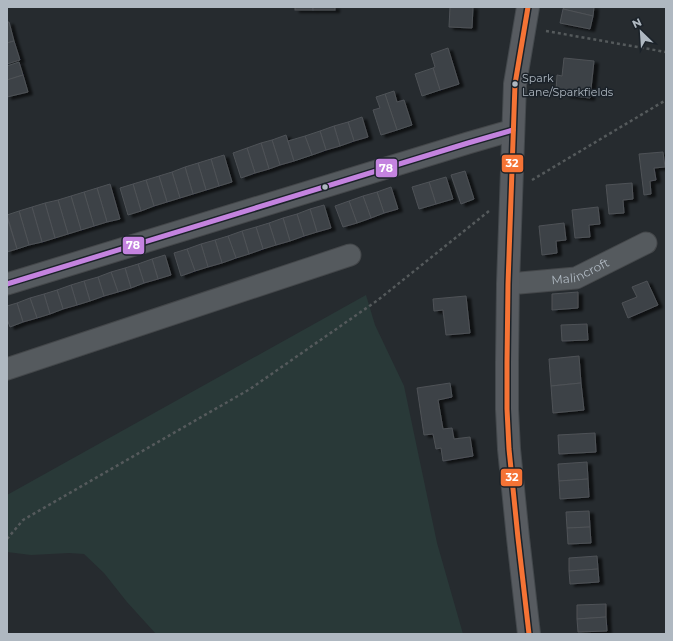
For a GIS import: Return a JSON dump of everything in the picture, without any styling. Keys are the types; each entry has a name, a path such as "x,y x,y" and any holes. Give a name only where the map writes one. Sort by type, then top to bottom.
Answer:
{"main road":[{"path":"526,17 515,84 508,284 507,393 509,449 528,634"}],"street":[{"path":"7,284 513,130"},
{"name":"Malincroft","path":"508,284 576,278 646,243"},
{"path":"7,369 350,255"}],"path":[{"path":"526,17 666,52"},
{"path":"7,539 23,520 250,388 378,300 511,193 666,100"}],"shaded area":[{"path":"366,295 375,325 404,386 437,543 463,634 156,634 127,602 104,573 84,554 69,553 31,555 7,552 7,495"}],"building":[{"path":"295,7 313,7 313,10 295,10"},
{"path":"313,7 335,7 335,10 313,10"},
{"path":"450,7 473,7 472,28 449,27"},
{"path":"564,7 594,7 593,16 563,9"},
{"path":"563,9 593,16 590,29 560,23"},
{"path":"7,22 9,22 14,41 7,43"},
{"path":"14,41 20,60 7,64 7,43"},
{"path":"448,48 459,84 440,90 433,68 435,67 431,54"},
{"path":"564,58 594,61 590,98 565,95 566,92 556,91 557,75 562,76"},
{"path":"19,62 23,75 7,80 7,66"},
{"path":"433,68 440,90 422,96 415,74"},
{"path":"23,75 28,92 7,97 7,80"},
{"path":"394,91 397,102 404,100 412,125 397,130 385,94"},
{"path":"385,94 397,130 381,135 373,110 380,108 376,97"},
{"path":"362,117 368,137 354,141 348,122"},
{"path":"348,122 354,141 340,146 334,126"},
{"path":"334,126 340,146 326,150 320,131"},
{"path":"320,131 326,150 312,155 305,136"},
{"path":"286,135 294,161 280,165 272,140"},
{"path":"305,136 312,155 294,161 288,141"},
{"path":"272,140 280,165 269,169 261,143"},
{"path":"261,143 269,169 255,173 247,148"},
{"path":"247,148 255,173 241,178 233,153"},
{"path":"663,152 665,167 654,168 656,180 650,181 651,194 644,195 639,154"},
{"path":"224,155 232,182 219,186 211,159"},
{"path":"211,159 219,186 206,190 198,163"},
{"path":"198,163 206,190 193,194 185,167"},
{"path":"185,167 193,194 180,198 172,172"},
{"path":"465,171 474,199 461,204 451,175"},
{"path":"172,172 180,198 167,202 159,176"},
{"path":"159,176 167,202 154,206 146,180"},
{"path":"446,177 453,199 436,204 429,182"},
{"path":"146,180 154,206 141,211 133,184"},
{"path":"429,182 436,204 419,209 412,187"},
{"path":"632,183 633,199 623,200 624,213 609,214 606,185"},
{"path":"110,184 120,219 107,222 97,188"},
{"path":"133,184 141,211 128,215 120,188"},
{"path":"391,187 398,209 384,213 377,192"},
{"path":"97,188 107,222 94,226 84,192"},
{"path":"84,192 94,226 81,230 71,196"},
{"path":"377,192 384,213 371,218 363,196"},
{"path":"71,196 81,230 68,234 58,200"},
{"path":"363,196 371,218 357,223 349,201"},
{"path":"58,200 68,234 55,238 45,203"},
{"path":"349,201 357,223 343,227 335,206"},
{"path":"45,203 55,238 42,242 32,207"},
{"path":"324,205 331,228 317,232 310,209"},
{"path":"32,207 42,242 29,245 19,211"},
{"path":"598,207 600,224 589,225 590,237 575,238 572,210"},
{"path":"310,209 317,232 304,236 297,214"},
{"path":"19,211 29,245 17,249 7,215"},
{"path":"297,214 304,236 290,241 283,218"},
{"path":"7,217 17,249 7,252"},
{"path":"283,218 290,241 276,245 269,223"},
{"path":"269,223 276,245 263,249 256,227"},
{"path":"564,223 566,240 556,241 557,253 542,255 539,226"},
{"path":"256,227 263,249 249,254 242,231"},
{"path":"242,231 249,254 236,258 228,236"},
{"path":"228,236 236,258 222,263 215,240"},
{"path":"215,240 222,263 208,267 201,244"},
{"path":"201,244 208,267 195,271 187,249"},
{"path":"187,249 195,271 181,276 174,253"},
{"path":"165,255 171,275 158,279 152,259"},
{"path":"152,259 158,279 144,283 138,264"},
{"path":"138,264 144,283 131,288 125,268"},
{"path":"125,268 131,288 118,292 111,272"},
{"path":"111,272 118,292 104,296 98,277"},
{"path":"98,277 104,296 90,301 84,281"},
{"path":"84,281 90,301 77,305 71,285"},
{"path":"647,281 658,305 628,318 622,303 637,297 632,287"},
{"path":"71,285 77,305 63,309 57,290"},
{"path":"57,290 63,309 50,314 44,294"},
{"path":"578,292 578,308 552,310 552,294"},
{"path":"44,294 50,314 37,318 30,298"},
{"path":"466,296 470,333 446,335 443,310 434,311 433,299"},
{"path":"30,298 37,318 23,322 17,303"},
{"path":"17,303 23,322 10,327 7,319 7,306"},
{"path":"587,324 588,340 562,341 561,325"},
{"path":"579,356 581,383 551,386 549,359"},
{"path":"450,383 452,397 438,400 443,429 452,428 454,439 470,437 473,456 443,461 441,448 436,449 433,434 424,435 417,388"},
{"path":"581,383 584,410 553,413 551,386"},
{"path":"595,433 596,452 559,454 558,435"},
{"path":"587,462 588,479 559,481 558,464"},
{"path":"588,479 589,497 560,499 559,481"},
{"path":"589,511 590,527 567,528 566,512"},
{"path":"590,527 591,543 568,544 567,528"},
{"path":"597,556 598,569 569,571 569,558"},
{"path":"598,569 599,582 570,584 569,571"},
{"path":"606,604 606,617 577,619 577,605"},
{"path":"606,617 607,631 578,632 577,619"}],"transit line":[{"name":"32","path":"528,7 515,84 508,284 507,409 509,449 529,634"},
{"name":"78","path":"7,284 513,130"}],"place":[{"name":"Spark Lane/Sparkfields","path":"515,84"}]}
